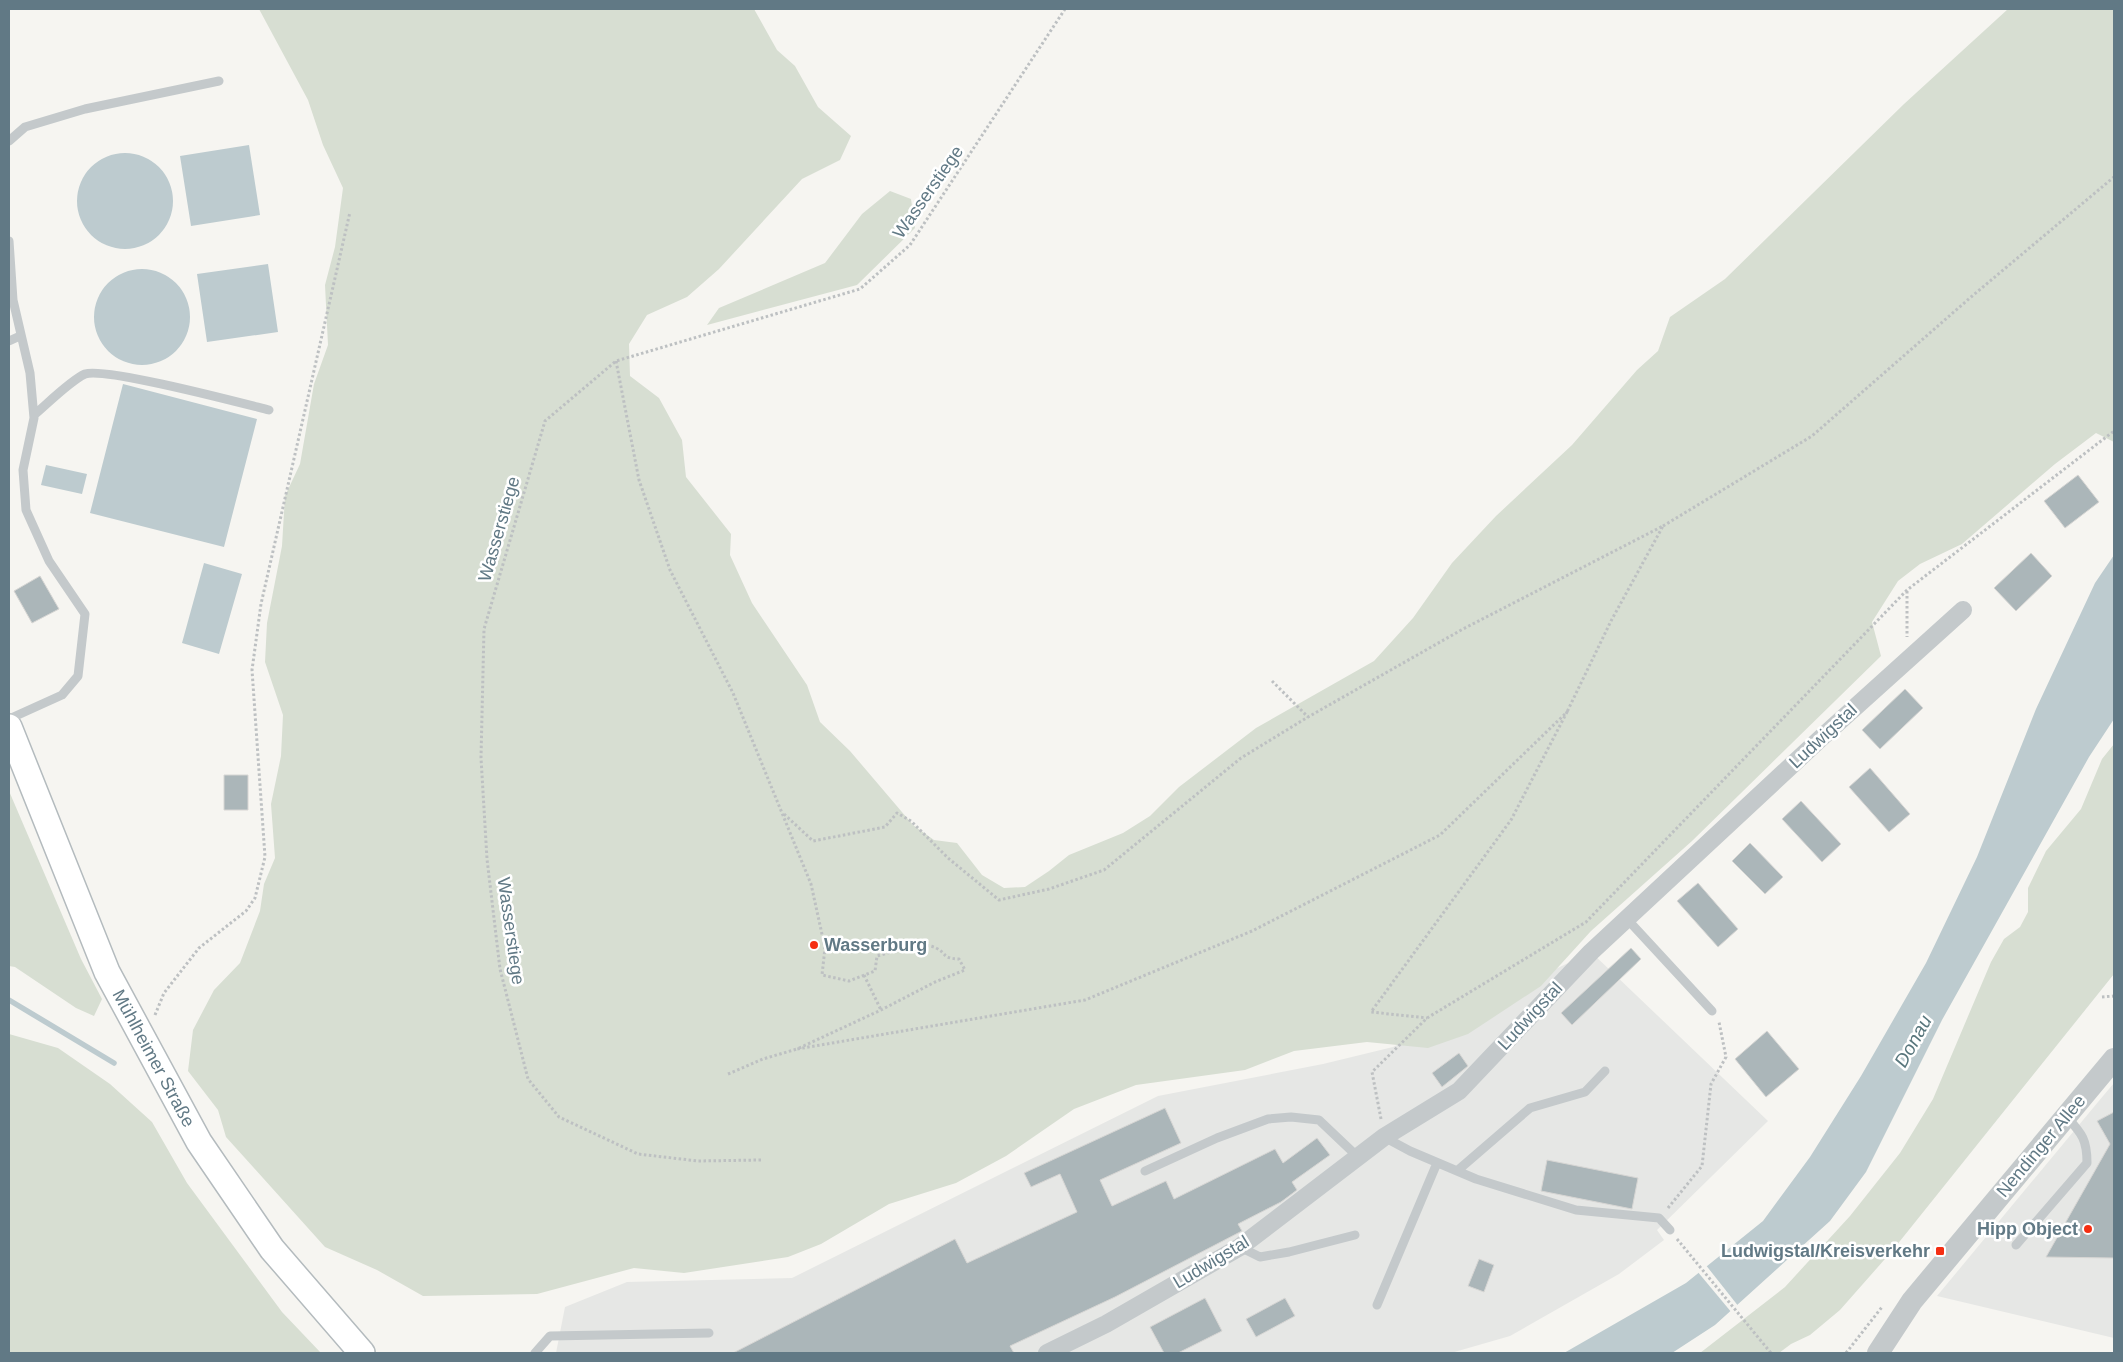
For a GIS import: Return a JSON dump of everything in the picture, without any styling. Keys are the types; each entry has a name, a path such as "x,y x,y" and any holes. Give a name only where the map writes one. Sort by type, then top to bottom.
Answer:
{"main road":[{"name":"Mühlheimer Straße","path":"9,727 108,972 143,1041 199,1142 272,1249 362,1353"}],"street":[{"name":"Ludwigstal","path":"1047,1353 1106,1324 1240,1247 1384,1137 1459,1091 1591,952 1962,610"},
{"name":"Nendinger Allee","path":"1878,1353 1912,1301 2114,1059"}],"lane":[{"path":"9,141 25,127 84,108 219,81"},
{"path":"9,241 13,300 30,373 34,415 23,470 26,510 49,561 85,614 78,676 62,695 9,719"},
{"path":"9,341 20,336"},
{"path":"34,415 86,374 106,374 220,397 269,410"},
{"path":"1627,919 1712,1011"},
{"path":"1457,1171 1530,1108 1585,1092 1605,1071"},
{"path":"2016,1245 2088,1163 2087,1146 2084,1137 2066,1116"},
{"path":"1145,1171 1268,1119 1291,1117 1319,1120 1358,1157"},
{"path":"1384,1137 1457,1171 1576,1210 1659,1218 1670,1230"},
{"path":"1377,1306 1437,1163"},
{"path":"1240,1247 1260,1257 1289,1252 1355,1235"},
{"path":"535,1353 550,1336 709,1333"}],"path":[{"name":"Wasserstiege","path":"761,1160 698,1161 638,1154 559,1117 528,1079 500,969 487,859 481,758 484,629 545,421 616,361 860,289 910,245 1066,9"},
{"path":"782,812 813,841 885,827 897,813 911,821 948,858 999,900 1049,888 1104,870 1241,758 1308,717 1463,630 1663,526 1812,436 1971,297 2114,177"},
{"path":"143,1041 164,993 199,948 246,911 255,898 265,857 252,670 253,660 261,604 350,212"},
{"path":"616,361 639,480 670,570 733,693 811,884 825,948 822,975 848,980 875,971 877,956 921,946 935,948 947,959 959,959 966,970 935,982 881,1010 797,1049"},
{"path":"1384,1137 1372,1072 1427,1018 1586,922 1907,590 2114,431"},
{"path":"1427,1018 1371,1012 1511,820 1567,712 1611,620 1663,526"},
{"path":"1907,590 1908,659"},
{"path":"1272,681 1308,717"},
{"path":"728,1074 763,1059 797,1049 1085,1000 1252,932 1440,835 1567,712"},
{"path":"864,975 881,1010"},
{"path":"2102,997 2114,996"},
{"path":"1659,1218 1702,1166 1711,1084 1726,1057 1720,1023 1712,1011"},
{"path":"1670,1230 1771,1353"}],"shaded area":[{"path":"259,9 754,9 777,50 795,66 818,107 851,136 840,160 802,179 719,269 687,297 647,315 629,344 630,376 659,398 682,440 686,477 731,534 730,555 752,603 807,685 820,722 850,751 913,825 934,840 957,843 982,875 1004,888 1025,887 1069,855 1123,833 1150,816 1179,787 1256,728 1374,661 1413,618 1452,563 1496,516 1572,445 1637,370 1658,351 1670,317 1725,279 1904,104 2008,9 2114,9 2114,442 2096,433 2055,464 1962,544 1920,564 1898,581 1872,622 1881,656 1692,841 1591,931 1541,986 1468,1034 1428,1048 1367,1042 1294,1051 1245,1070 1136,1085 1074,1109 1006,1156 956,1183 889,1204 821,1244 788,1257 684,1273 634,1268 537,1294 423,1296 377,1270 325,1247 226,1137 218,1110 188,1071 193,1030 214,990 240,963 260,911 264,884 275,858 271,804 281,756 283,715 265,662 267,623 282,546 285,496 300,464 314,384 328,345 325,285 335,247 343,188 323,145 308,100"},
{"path":"890,191 911,199 915,228 857,285 707,325 719,308 825,263 862,214"},
{"path":"2114,744 2114,974 1892,1251 1840,1310 1810,1335 1791,1344 1779,1353 1700,1353 1785,1287 1850,1216 1900,1153 1933,1099 1991,962 2004,939 2020,927 2028,912 2028,888 2046,851 2081,809 2102,759"},
{"path":"9,791 81,959 102,999 94,1016 76,1008 15,967 9,966"},
{"path":"1591,952 1768,1121 1657,1230 1664,1240 1619,1274 1510,1336 1451,1353 556,1353 565,1307 627,1282 792,1278 1158,1096 1323,1064 1393,1047"},
{"path":"9,1034 58,1048 110,1084 152,1122 187,1183 282,1312 321,1353 9,1353"},
{"path":"2114,1083 2114,1338 1937,1296 2098,1102"}],"water":[{"path":"249,145 260,215 191,226 180,156"},
{"path":"125,153 143,157 159,167 169,183 173,201 169,219 159,235 143,245 125,249 107,245 91,235 81,219 77,201 81,183 91,167 107,157"},
{"path":"268,264 278,332 207,342 197,274"},
{"path":"142,269 160,273 176,283 186,299 190,317 186,335 176,351 160,361 142,365 124,361 108,351 98,335 94,317 98,299 108,283 124,273"},
{"path":"123,384 257,419 224,547 90,513"},
{"path":"46,465 87,474 82,494 41,485"},
{"name":"Donau","path":"2114,555 2114,719 2089,757 1942,1020 1866,1172 1830,1221 1715,1325 1672,1353 1564,1353 1686,1283 1763,1221 1810,1157 1861,1076 1926,963 1977,857 2036,709 2095,583"},
{"path":"204,563 242,574 219,654 182,643"}],"pier":[{"path":"1705,1264 1739,1307 1732,1313 1697,1271"}],"building":[{"path":"2078,475 2099,502 2065,528 2044,501"},
{"path":"2031,553 2052,576 2016,611 1994,588"},
{"path":"40,576 59,609 32,623 14,591"},
{"path":"1905,689 1923,708 1880,749 1862,730"},
{"path":"1870,768 1910,814 1889,832 1849,787"},
{"path":"224,775 248,775 248,810 224,810"},
{"path":"1801,801 1841,844 1822,862 1782,819"},
{"path":"1750,843 1783,877 1765,894 1732,861"},
{"path":"1698,883 1738,929 1718,947 1677,901"},
{"path":"1631,948 1641,959 1572,1025 1561,1013"},
{"path":"1767,1031 1799,1069 1766,1097 1735,1059"},
{"path":"1459,1053 1468,1066 1442,1087 1432,1073"},
{"path":"1165,1108 1181,1143 1100,1180 1112,1206 1166,1181 1174,1199 1275,1149 1283,1163 1317,1138 1330,1155 1292,1182 1297,1190 1281,1202 1238,1224 1242,1231 1115,1297 1010,1346 1014,1353 733,1353 955,1239 967,1263 1077,1212 1060,1174 1031,1187 1024,1173"},
{"name":"Hipp Object","path":"2114,1112 2114,1258 2046,1257 2110,1144 2097,1121"},
{"path":"1547,1160 1638,1178 1632,1209 1541,1191"},
{"path":"1479,1259 1494,1265 1484,1292 1468,1286"},
{"path":"1205,1298 1222,1331 1178,1353 1164,1353 1150,1327"},
{"path":"1285,1298 1295,1316 1256,1337 1246,1319"}],"waterway":[{"path":"9,1000 114,1063"}],"place":[{"name":"Wasserburg","path":"814,945"},
{"name":"Hipp Object","path":"2088,1229"},
{"name":"Ludwigstal/Kreisverkehr","path":"1940,1251"}]}
